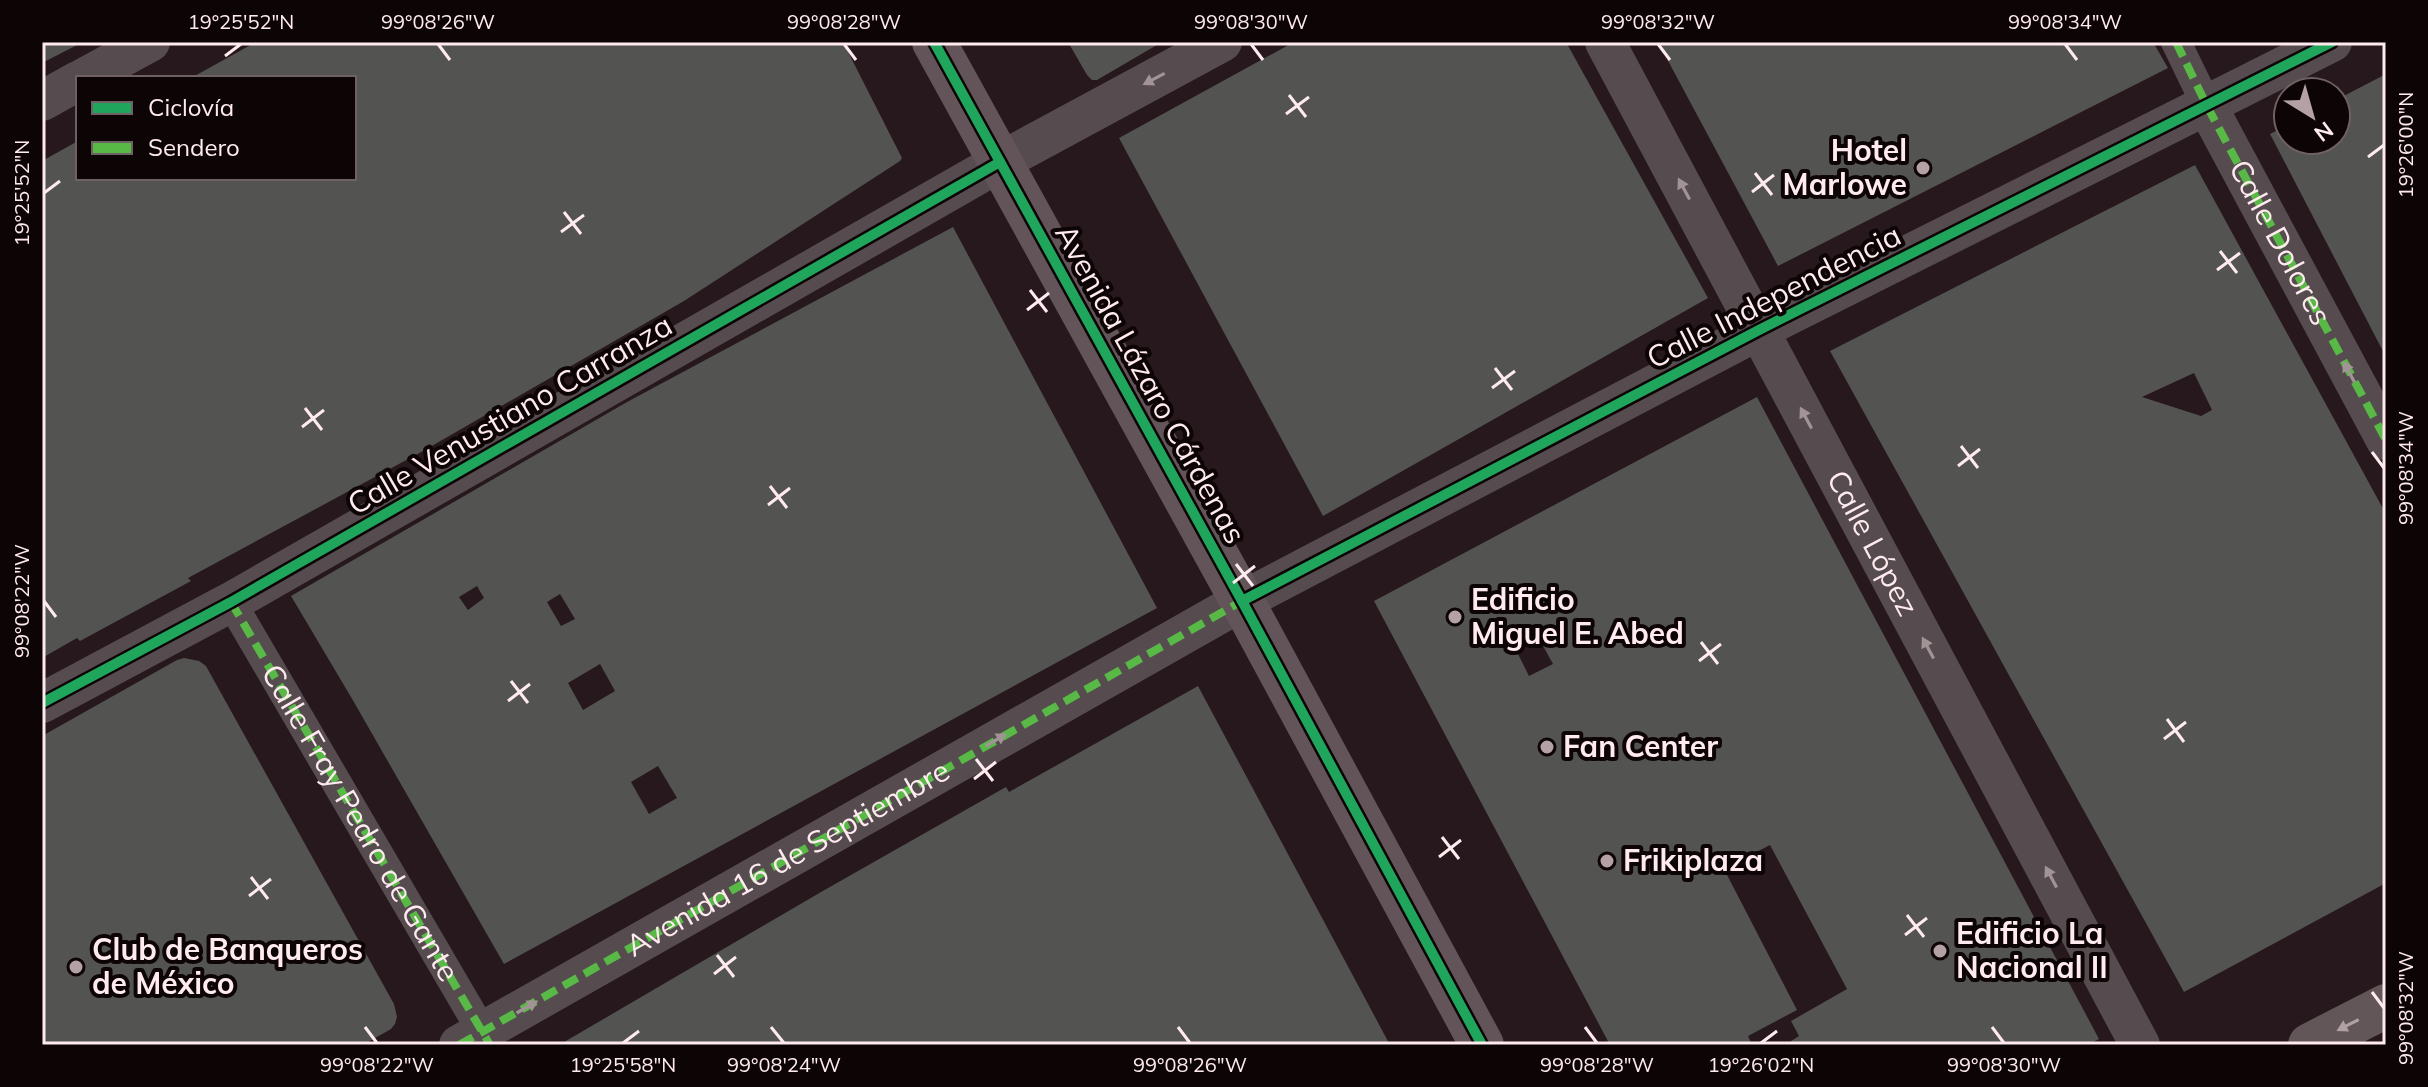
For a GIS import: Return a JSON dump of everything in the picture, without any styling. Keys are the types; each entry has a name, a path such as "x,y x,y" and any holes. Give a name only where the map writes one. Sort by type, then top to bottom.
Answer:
{"main road":[{"name":"Avenida Lázaro Cárdenas","path":"934,42 1482,1045"},
{"path":"2310,1045 2386,1006"}],"street":[{"path":"88,76 150,42"},
{"name":"Calle Venustiano Carranza","path":"42,703 231,602 1000,162 1222,42"},
{"name":"Calle López","path":"1605,42 2140,1045"},
{"name":"Calle Dolores","path":"2176,42 2207,106 2386,440"},
{"name":"Calle Independencia","path":"1242,601 1759,330 2332,42"},
{"path":"42,101 76,82"},
{"name":"Avenida 16 de Septiembre","path":"477,1041 1242,601"},
{"name":"Calle Fray Pedro de Gante","path":"231,602 477,1041"}],"building":[{"path":"42,42 83,42 42,63"},
{"path":"256,42 843,42 902,158 684,301 423,451 188,578 191,581 42,658 42,161 76,142 76,180 356,180 356,76 195,76"},
{"path":"1068,42 1162,42 1092,80"},
{"path":"1294,42 1566,42 1708,298 1323,516 1119,138"},
{"path":"1658,42 2153,42 2168,68 1778,266"},
{"path":"2386,74 2386,357 2281,156 2352,156 2352,92"},
{"path":"2195,165 2386,514 2386,883 2184,992 1830,351","holes":["2194,373 2212,410 2201,416 2142,397"]},
{"path":"953,227 1157,608 504,964 291,596 627,402","holes":["477,586 484,598 468,610 459,597","560,594 575,619 561,626 547,602","600,664 615,691 583,710 568,683","658,766 677,798 649,814 631,782"]},
{"path":"1757,397 2099,1039 2088,1045 1785,1045 1799,1036 1791,1021 1847,989 1770,845 1724,869 1797,1010 1748,1036 1752,1045 1610,1045 1374,601","holes":["1536,633 1553,664 1529,676 1514,646"]},
{"path":"184,658 206,666 394,1004 395,1024 363,1045 42,1045 42,736"},
{"path":"1198,686 1390,1045 559,1045 1006,787 1009,792"}],"marked path":[{"path":"2176,42 2207,106 2386,440"},
{"path":"459,1045 1242,601"},
{"path":"231,602 490,1045"}],"cycle path":[{"path":"934,42 1482,1045"},
{"path":"1242,601 1759,330 2332,42"},
{"path":"42,703 231,602 1000,162"}],"place":[{"name":"Hotel Marlowe","path":"1923,168"},
{"name":"Edificio Miguel E. Abed","path":"1455,617"},
{"name":"Fan Center","path":"1547,747"},
{"name":"Frikiplaza","path":"1607,861"},
{"name":"Edificio La Nacional II","path":"1940,951"},
{"name":"Club de Banqueros de México","path":"76,967"}]}
